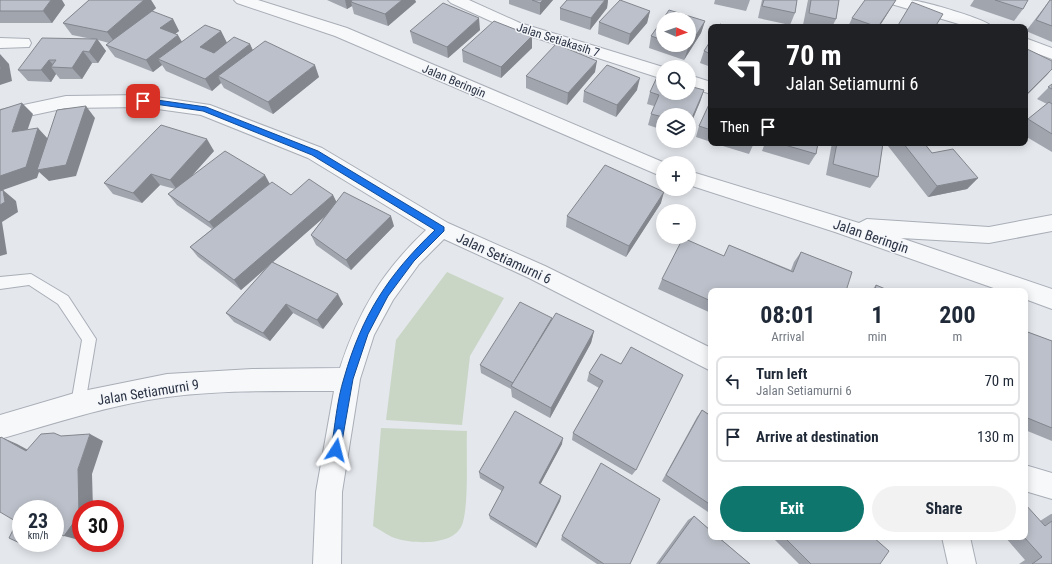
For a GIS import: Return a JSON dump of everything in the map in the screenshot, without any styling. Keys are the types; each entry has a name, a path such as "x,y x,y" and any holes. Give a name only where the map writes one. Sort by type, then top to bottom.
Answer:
{"street":[{"name":"Jalan Beringin","path":"242,0 341,32 656,167"},
{"name":"Jalan Setiakasih 7","path":"456,0 514,26 656,71"},
{"path":"893,0 976,24"},
{"path":"0,43 23,43"},
{"path":"1028,44 1052,54"},
{"path":"696,83 708,87"},
{"name":"Jalan Setiamurni 6","path":"0,116 66,102 143,101 204,109 315,153 441,229 538,272 708,358"},
{"name":"Jalan Beringin","path":"696,180 840,225 1020,288"},
{"path":"840,225 989,235 1052,223"},
{"path":"327,564 329,492 348,379 363,333 385,293 411,258 441,229"},
{"name":"Jalan Beringin","path":"1028,291 1052,299"},
{"name":"Jalan Setiamurni 9","path":"0,427 78,404 167,386 252,380 348,379"},
{"path":"1028,479 1052,486"},
{"path":"957,540 962,564"}],"lane":[{"path":"0,283 31,279 62,300 89,339 78,404"}],"green space":[{"path":"447,272 504,298 470,356 462,425 386,420 396,340"},
{"path":"381,428 467,431 467,490 465,513 459,530 453,535 445,539 435,541 406,541 388,535 373,526"}],"building":[{"path":"0,0 51,0 43,11 0,11"},
{"path":"89,0 144,0 107,32 63,23"},
{"path":"352,0 402,0 385,14 351,2"},
{"path":"532,0 543,0 540,3"},
{"path":"567,0 605,0 591,18 560,8"},
{"path":"620,0 650,11 630,34 599,22"},
{"path":"764,0 797,0 795,13 762,6"},
{"path":"811,0 839,0 836,19 809,13"},
{"path":"865,0 896,0 880,24 869,24 852,18"},
{"path":"995,0 1028,0 1023,9"},
{"path":"1050,0 1052,0 1052,26 1036,20"},
{"path":"912,2 943,14 937,24 899,24"},
{"path":"443,3 479,18 447,47 410,31"},
{"path":"152,11 173,19 160,28 178,35 146,60 106,45"},
{"path":"696,18 705,21 696,35"},
{"path":"494,21 532,36 501,67 462,50"},
{"path":"205,25 221,31 200,47 214,53 234,37 250,44 205,79 158,59"},
{"path":"656,29 656,38 651,36"},
{"path":"42,38 97,39 89,52 83,51 72,68 51,67 56,60 49,60 41,70 18,70"},
{"path":"265,41 315,65 268,102 218,76"},
{"path":"556,44 597,61 568,93 526,76"},
{"path":"708,45 708,53 704,51"},
{"path":"1028,49 1052,61 1052,69 1028,93"},
{"path":"607,65 640,78 617,105 584,91"},
{"path":"656,79 656,94 650,92"},
{"path":"696,88 704,90 696,109 656,108 656,115 651,114 657,100 696,100"},
{"path":"1049,102 1052,104 1052,134 1028,119"},
{"path":"22,103 12,132 38,128 26,167 0,176 0,110"},
{"path":"86,106 66,165 37,170 57,110"},
{"path":"708,106 708,129 699,126"},
{"path":"161,125 207,139 170,180 151,174 133,193 104,183"},
{"path":"788,146 817,146 816,154"},
{"path":"836,146 883,146 878,177 833,164"},
{"path":"905,146 926,146 932,153 953,149 978,178 937,186"},
{"path":"225,151 265,175 209,222 168,194"},
{"path":"605,165 656,188 656,196 661,196 629,246 567,216"},
{"path":"309,179 333,195 234,280 190,247 272,182 291,195"},
{"path":"3,190 5,202 0,205 0,191"},
{"path":"344,192 391,216 346,260 311,235"},
{"path":"680,244 696,244 724,256 729,245 793,272 801,252 852,272 847,288 708,288 708,300 662,279"},
{"path":"272,262 338,294 317,320 286,304 263,333 226,313"},
{"path":"876,285 883,288 876,288"},
{"path":"520,302 552,318 513,383 480,365"},
{"path":"556,313 594,331 551,408 511,386"},
{"path":"1028,332 1052,341 1052,428 1028,418"},
{"path":"631,347 683,375 636,470 573,433 603,381 589,373 601,354 621,364"},
{"path":"702,410 708,414 708,503 666,475"},
{"path":"515,411 563,438 539,483 561,496 537,544 489,515 504,487 479,472"},
{"path":"54,433 61,436 90,434 78,469 79,500 72,500 72,525 64,536 64,500 12,500 12,519 0,512 0,438 1,437 26,451 41,434"},
{"path":"601,463 660,499 630,564 604,564 562,536"},
{"path":"1028,507 1045,526 1052,521 1052,564 1032,564 1042,557 1027,540 1028,540"},
{"path":"694,516 708,528 708,540 722,540 750,564 659,564"},
{"path":"12,532 12,539 9,538"},
{"path":"787,540 876,540 889,551 880,564 811,564"}],"route":[{"path":"143,101 204,109 315,153 441,229 411,258 385,293 363,333 348,379 336,450"}]}
